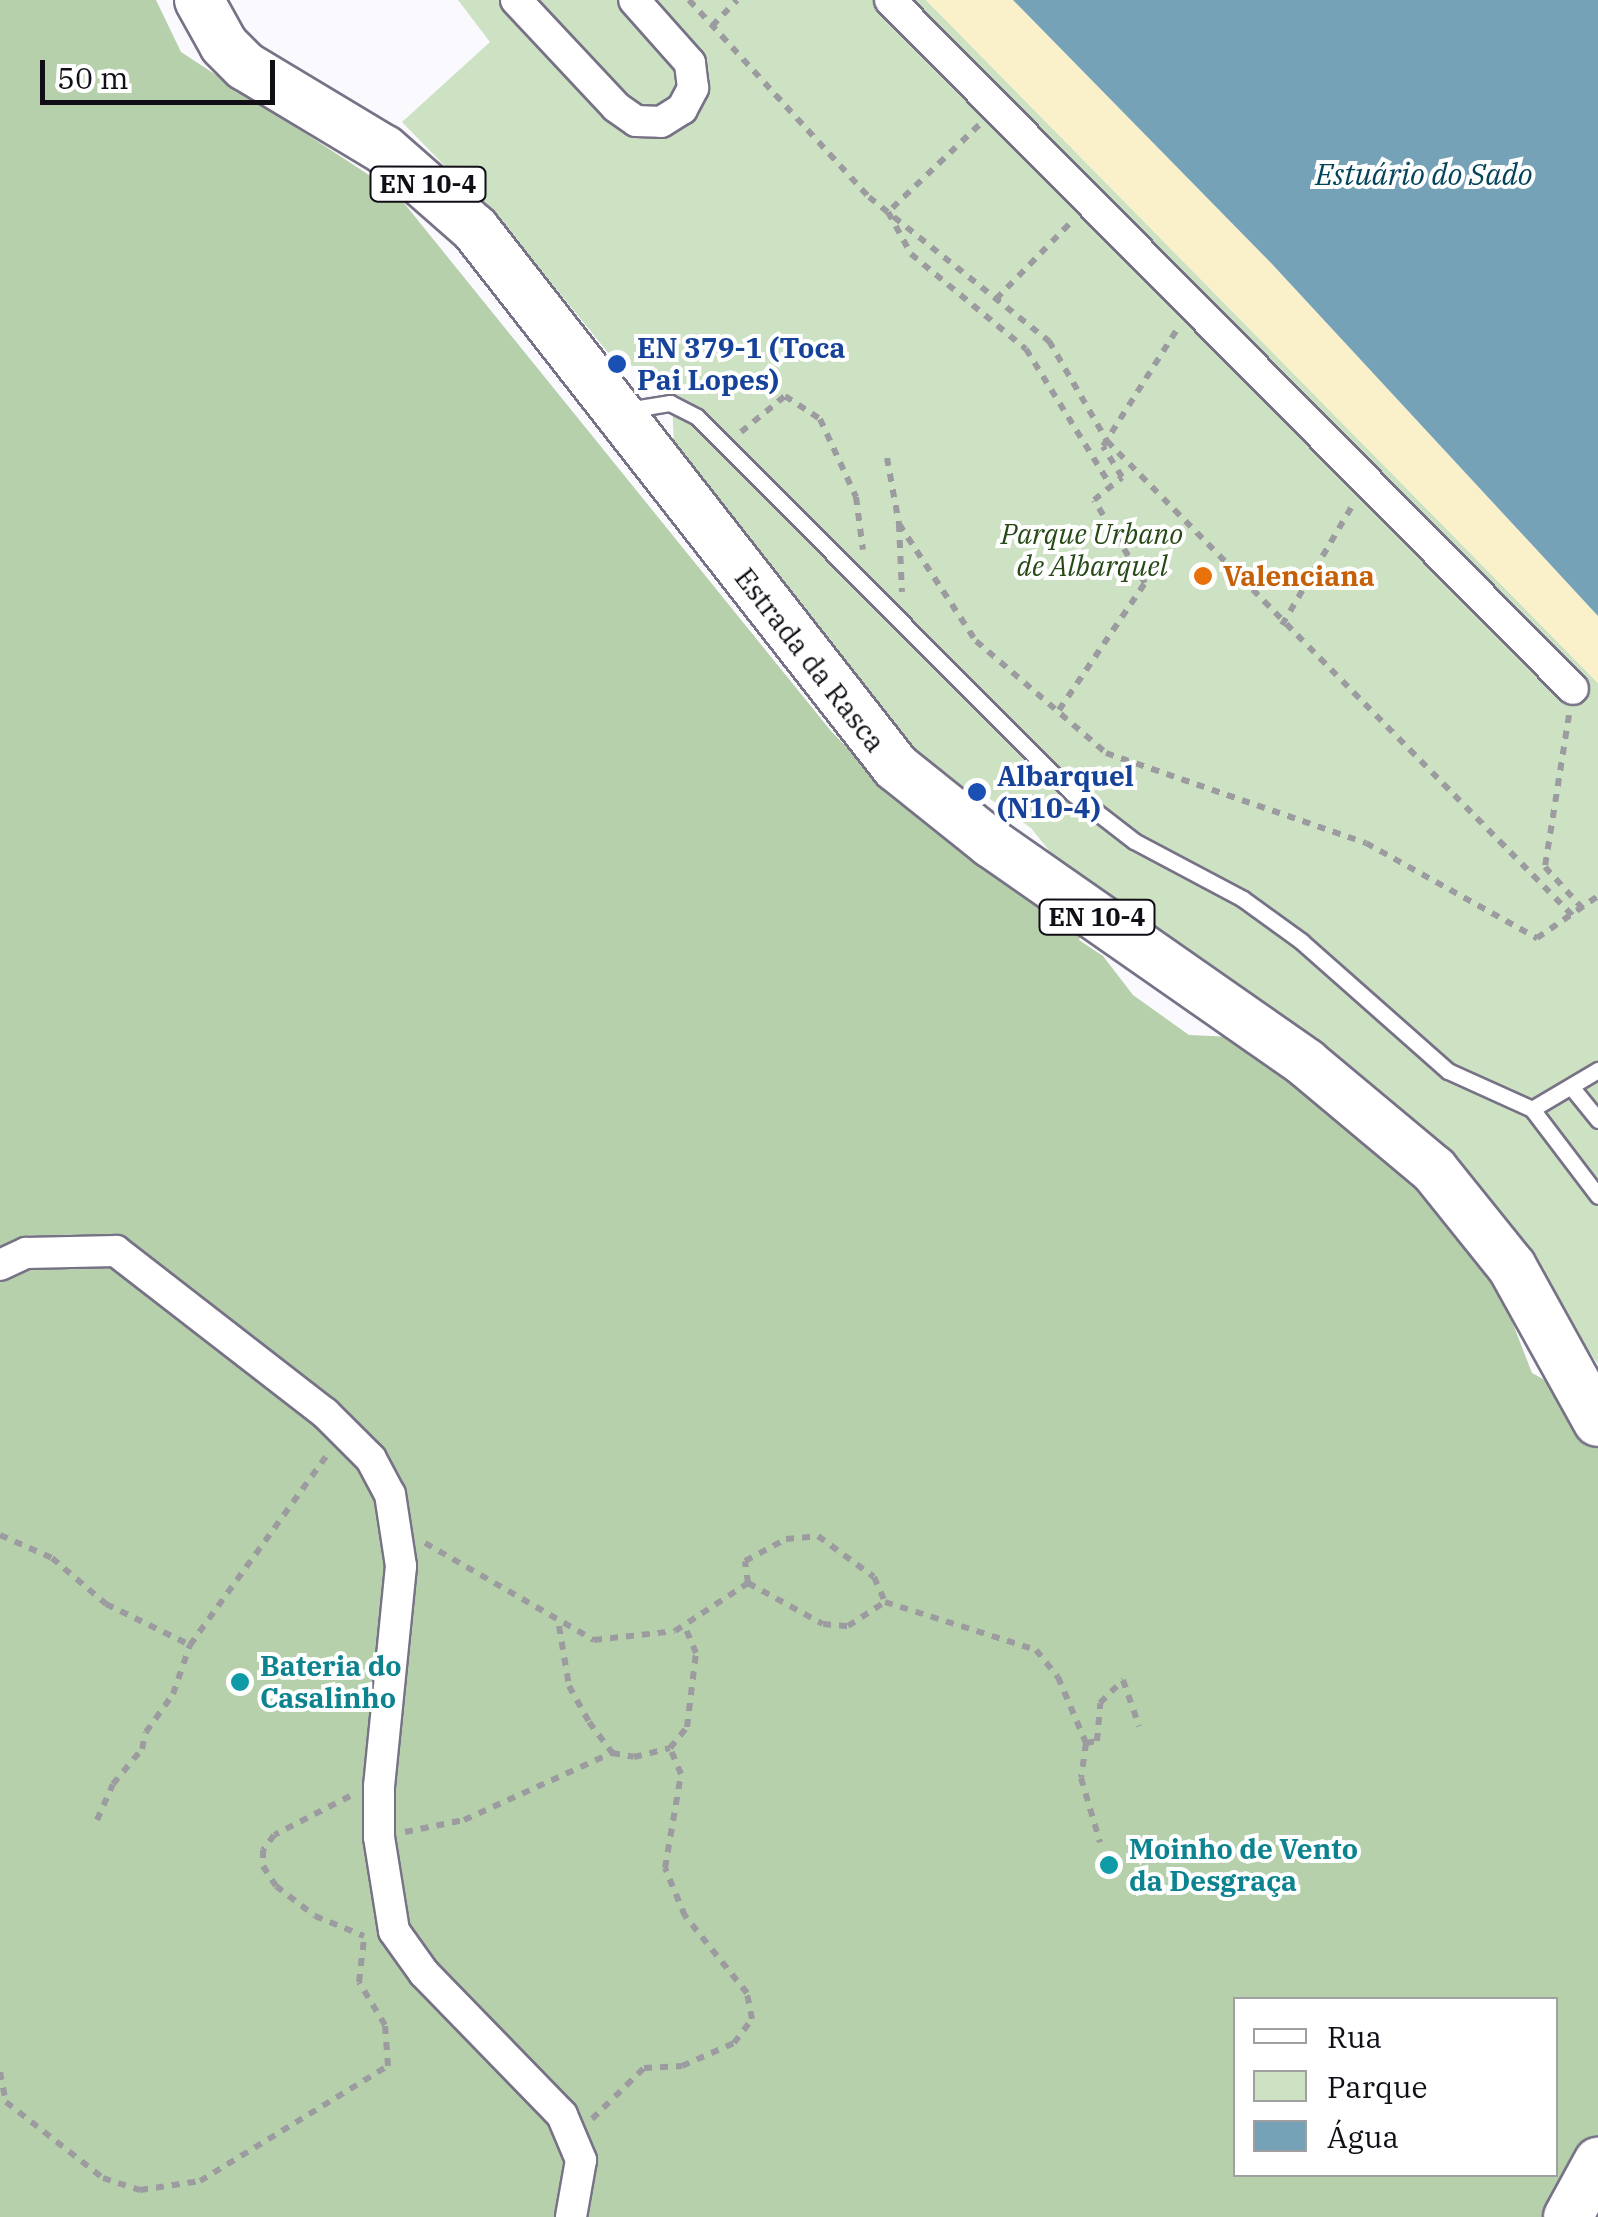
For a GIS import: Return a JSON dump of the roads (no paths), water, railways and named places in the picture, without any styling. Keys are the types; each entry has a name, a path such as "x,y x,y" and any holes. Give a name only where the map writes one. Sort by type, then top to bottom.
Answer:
{"main road":[{"name":"Estrada da Rasca","path":"199,0 224,45 246,66 384,150 452,207 620,413 847,712 896,767 991,843 1346,1093 1434,1170 1512,1267 1595,1406"},
{"path":"1568,2217 1598,2162"}],"street":[{"path":"516,0 616,107 636,121 661,122 682,110 693,88 690,63 634,0"},
{"path":"890,0 1368,476 1572,689"},
{"path":"0,1266 26,1253 116,1251 325,1413 371,1459 390,1494 401,1566 379,1786 379,1933 547,2096 574,2140 582,2180 571,2217"}],"lane":[{"path":"620,413 670,403 696,417 869,596 1108,822 1243,899 1301,941 1448,1071 1532,1109 1598,1196"},
{"path":"1532,1109 1573,1089 1598,1070"},
{"path":"1573,1089 1598,1120"}],"water":[{"name":"Estuário do Sado","path":"1013,0 1598,0 1598,616 1272,264"}],"place":[{"name":"EN 379-1 (Toca Pai Lopes)","path":"617,364"},
{"name":"Valenciana","path":"1203,576"},
{"name":"Albarquel (N10-4)","path":"977,792"},
{"name":"Bateria do Casalinho","path":"240,1682"},
{"name":"Moinho de Vento da Desgraça","path":"1109,1865"}],"park label":[{"name":"Parque Urbano de Albarquel","path":"1092,550"}]}
